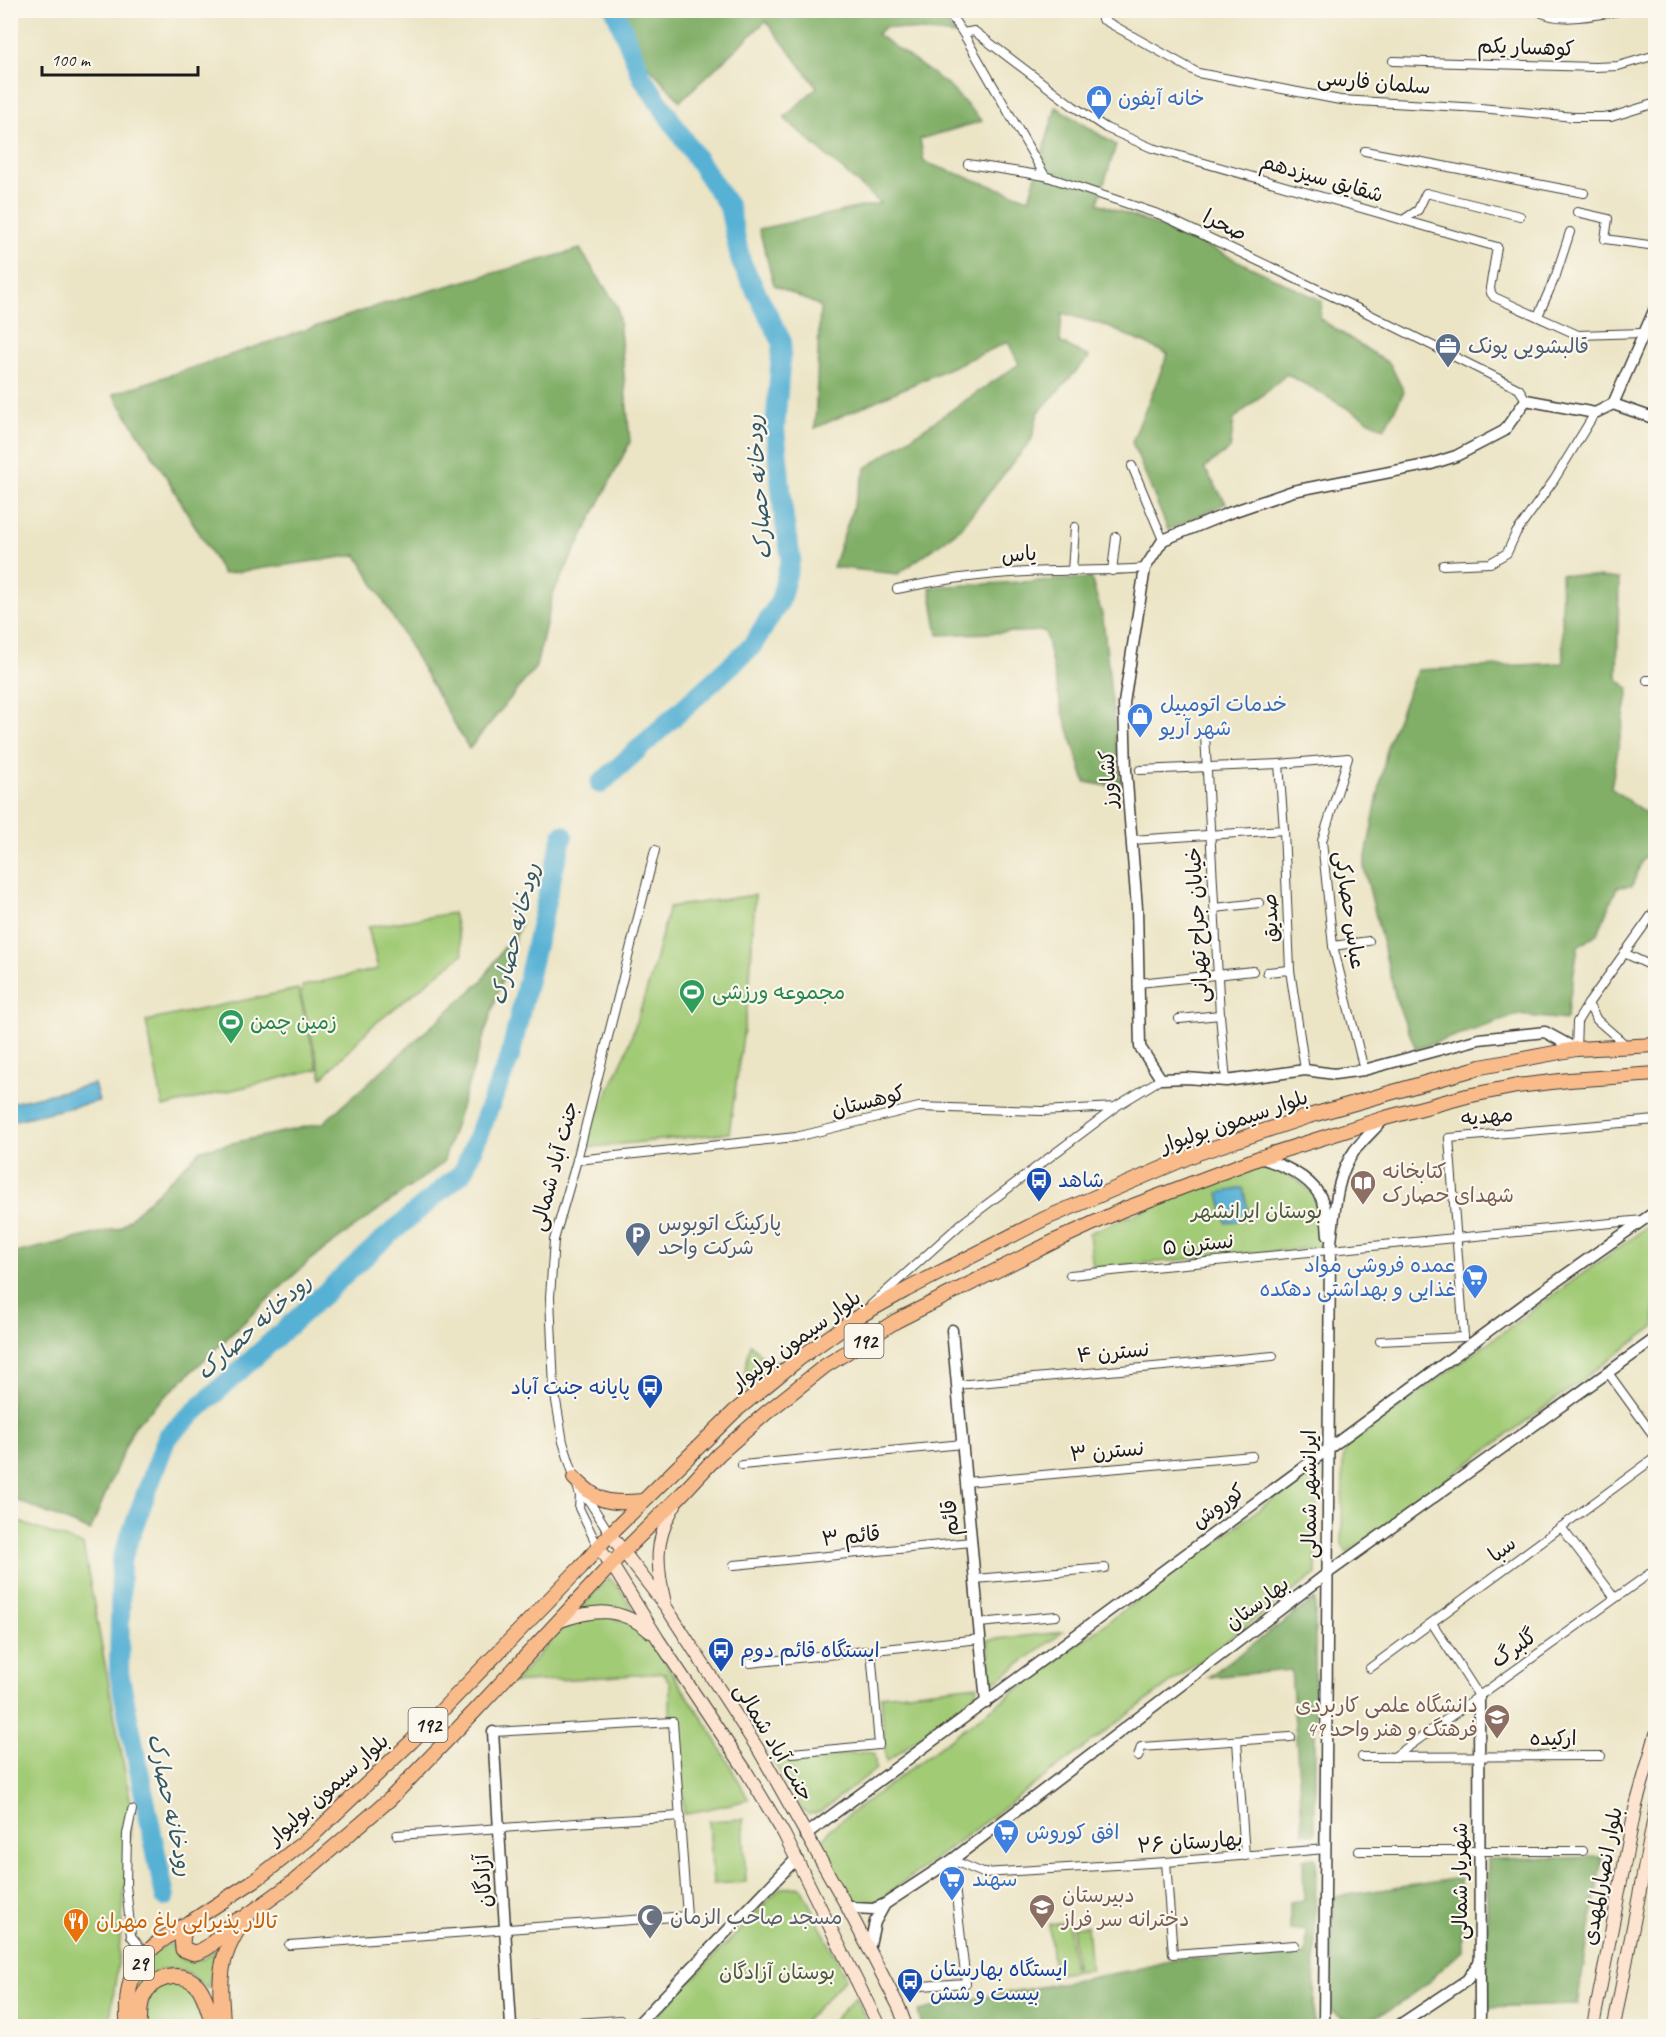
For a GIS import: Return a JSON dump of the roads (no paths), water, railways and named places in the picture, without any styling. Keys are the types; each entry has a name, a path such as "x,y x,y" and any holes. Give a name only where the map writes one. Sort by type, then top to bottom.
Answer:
{"highway":[{"path":"189,1923 184,1930 183,1949 194,1953 209,1948 225,1928 248,1915"},
{"path":"223,2026 222,1965 228,1944 248,1915"},
{"name":"29","path":"128,2026 130,1983 137,1966 145,1953 162,1938 189,1923"},
{"path":"139,2026 141,2000 145,1991 156,1981 177,1976 195,1983 214,2026"}],"main road":[{"name":"بلوار سیمون بولیوار","path":"189,1923 258,1878 313,1835 375,1778 610,1534 734,1412 800,1358 856,1318 1044,1219 1198,1153 1309,1116 1515,1060 1576,1049 1656,1045"},
{"name":"بلوار سیمون بولیوار","path":"248,1915 291,1884 390,1798 719,1454 825,1366 896,1321 1122,1210 1259,1158 1385,1118 1467,1096 1517,1086 1628,1074 1656,1074"},
{"path":"574,1478 587,1491 603,1501 617,1503 643,1501"},
{"path":"666,1607 659,1579 657,1548 665,1521 680,1496"},
{"name":"جنت آباد شمالی","path":"610,1534 666,1607 760,1752 845,1903 899,2007 906,2026"},
{"name":"جنت آباد شمالی","path":"598,1547 746,1771 797,1858 879,2026"},
{"path":"558,1622 586,1613 604,1611 632,1619 658,1639"},
{"name":"بلوار انصارالمهدی","path":"1593,2026 1635,1809 1656,1734"},
{"name":"بلوار انصارالمهدی","path":"1614,2026 1656,1807"}],"street":[{"path":"947,10 963,33 1045,176"},
{"path":"1536,10 1543,15 1570,18 1625,10"},
{"name":"سلمان فارسی","path":"1102,19 1198,73 1340,100 1480,108 1574,117 1611,117 1656,103"},
{"name":"شقایق سیزدهم","path":"963,33 974,31 1073,106 1106,128 1152,148 1497,247 1490,288 1494,297 1578,335 1643,333"},
{"name":"کوهسار یکم","path":"1393,61 1595,67 1618,66 1656,55"},
{"path":"1365,152 1584,193"},
{"name":"صحرا","path":"968,164 1045,176 1161,215 1353,306 1519,389 1526,400"},
{"path":"1403,220 1418,210 1426,193 1520,216"},
{"path":"1577,212 1608,219 1605,239 1656,246"},
{"path":"1538,316 1556,275 1570,232"},
{"path":"1443,566 1490,563 1507,553 1516,533 1554,480 1595,413 1613,404 1656,306"},
{"path":"1132,466 1163,540 1229,513 1293,491 1431,464 1456,456 1504,431 1526,400 1595,413"},
{"path":"1613,404 1656,419"},
{"path":"1072,571 1075,527"},
{"path":"1112,571 1116,537"},
{"name":"کشاورز","path":"1161,1079 1140,1047 1137,908 1124,703 1139,619 1145,568 1163,540"},
{"name":"یاس","path":"897,589 970,577 1145,568"},
{"name":"خیابان جراح تهرانی","path":"1205,734 1220,1015 1226,1081"},
{"name":"عباس حصارکی","path":"1279,764 1348,758 1322,841 1333,946 1365,1070"},
{"path":"1140,770 1279,764"},
{"name":"صدیق","path":"1279,764 1290,970 1305,1070"},
{"path":"1132,840 1284,830"},
{"name":"جنت آباد شمالی","path":"598,1547 579,1508 580,1496 563,1442 554,1389 550,1297 554,1240 577,1160 655,850"},
{"path":"1215,908 1259,903"},
{"path":"1161,1079 1226,1081 1305,1070 1335,1074 1365,1070 1479,1039 1545,1032 1576,1049 1577,1022 1656,909"},
{"path":"1333,946 1369,941"},
{"path":"1624,953 1656,968"},
{"path":"1267,972 1290,970"},
{"path":"1139,983 1253,971"},
{"path":"1588,1004 1597,1020 1628,1047"},
{"path":"1179,1019 1220,1015"},
{"name":"کوهستان","path":"577,1160 796,1137 919,1107 1042,1111 1115,1107 1161,1079"},
{"path":"856,1318 962,1223 1115,1107"},
{"path":"1330,1250 1342,1174 1356,1149 1385,1118"},
{"name":"مهدیه","path":"1380,1341 1464,1337 1449,1138 1656,1120"},
{"path":"1259,1158 1291,1170 1312,1185 1324,1205 1330,1250"},
{"name":"کوروش","path":"806,1835 1537,1295 1656,1211"},
{"name":"نسترن ۵","path":"1070,1275 1643,1220"},
{"name":"ایرانشهر شمالی","path":"1324,2026 1330,1250"},
{"name":"قائم","path":"952,1330 986,1703"},
{"name":"بهارستان","path":"845,1903 854,1908 873,1909 885,1904 952,1860 1328,1573 1609,1374 1656,1338"},
{"name":"نسترن ۴","path":"957,1385 1273,1356"},
{"path":"1609,1374 1656,1438"},
{"path":"742,1465 963,1444"},
{"name":"نسترن ۳","path":"966,1482 1252,1456"},
{"name":"سبا","path":"1370,1668 1656,1457"},
{"name":"جنت آباد شمالی","path":"580,1496 589,1501 610,1534"},
{"path":"1561,1527 1615,1598"},
{"name":"قائم ۳","path":"735,1565 971,1542"},
{"path":"975,1579 1106,1568"},
{"name":"گلبرگ","path":"1394,1757 1656,1569"},
{"path":"979,1623 1056,1616"},
{"path":"1432,1623 1479,1696"},
{"path":"750,1663 980,1639"},
{"path":"792,1753 879,1745 871,1650"},
{"name":"شهریار شمالی","path":"1398,2026 1467,1980 1480,1961 1479,1696"},
{"path":"289,1945 687,1916 673,1722 493,1732"},
{"name":"آزادگان","path":"493,1732 511,2026"},
{"path":"1138,1757 1141,1747 1291,1737"},
{"path":"1238,1741 1245,1856"},
{"name":"ارکیده","path":"1362,1757 1601,1756"},
{"path":"132,1810 127,1834 127,1895 131,1936 145,1953"},
{"path":"397,1835 681,1816"},
{"name":"بهارستان ۲۶","path":"952,1860 983,1873 1166,1862 1326,1849"},
{"path":"1359,1851 1582,1851"},
{"path":"636,2026 797,1858"},
{"path":"906,1987 966,1983 952,1860"},
{"path":"1166,1862 1173,1954 1295,1945"},
{"path":"869,1949 875,1922 885,1904"},
{"path":"1480,1961 1480,2026"},
{"path":"530,2026 620,2020"}],"water":[{"path":"94,1084 99,1101 11,1121 11,1103"},
{"path":"1243,1188 1250,1218 1226,1223 1219,1193"}],"waterway":[{"name":"رودخانه حصارک","path":"600,784 752,646 780,601 791,558 784,519 775,428 782,342 741,262 729,207 642,77 615,10"},
{"name":"رودخانه حصارک","path":"165,1897 119,1673 121,1561 167,1437 384,1239 463,1172 510,1057 563,835"}],"place":[{"name":"خانه آیفون","path":"1099,121"},
{"name":"قالبشویی پونک","path":"1448,369"},
{"name":"خدمات اتومبیل شهر آریو","path":"1140,739"},
{"name":"مجموعه ورزشی","path":"692,1015"},
{"name":"زمین چمن","path":"231,1045"},
{"name":"شاهد","path":"1039,1203"},
{"name":"کتابخانه شهدای حصارک","path":"1363,1206"},
{"name":"پارکینگ اتوبوس شرکت واحد","path":"638,1258"},
{"name":"عمده فروشی مواد غذایی و بهداشتی دهکده","path":"1475,1300"},
{"name":"پایانه جنت آباد","path":"650,1410"},
{"name":"ایستگاه قائم دوم","path":"721,1673"},
{"name":"دانشگاه علمی کاربردی فرهتگ و هنر واحد 49","path":"1497,1740"},
{"name":"افق کوروش","path":"1006,1855"},
{"name":"سهند","path":"952,1902"},
{"name":"دبیرستان دخترانه سر فراز","path":"1042,1930"},
{"name":"مسجد صاحب الزمان","path":"650,1940"},
{"name":"تالار پذیرایی باغ مهران","path":"76,1944"},
{"name":"ایستگاه بهارستان بیست و شش","path":"910,2004"}],"park label":[{"name":"بوستان ایرانشهر","path":"1257,1211"},
{"name":"بوستان آزادگان","path":"777,1972"}]}
